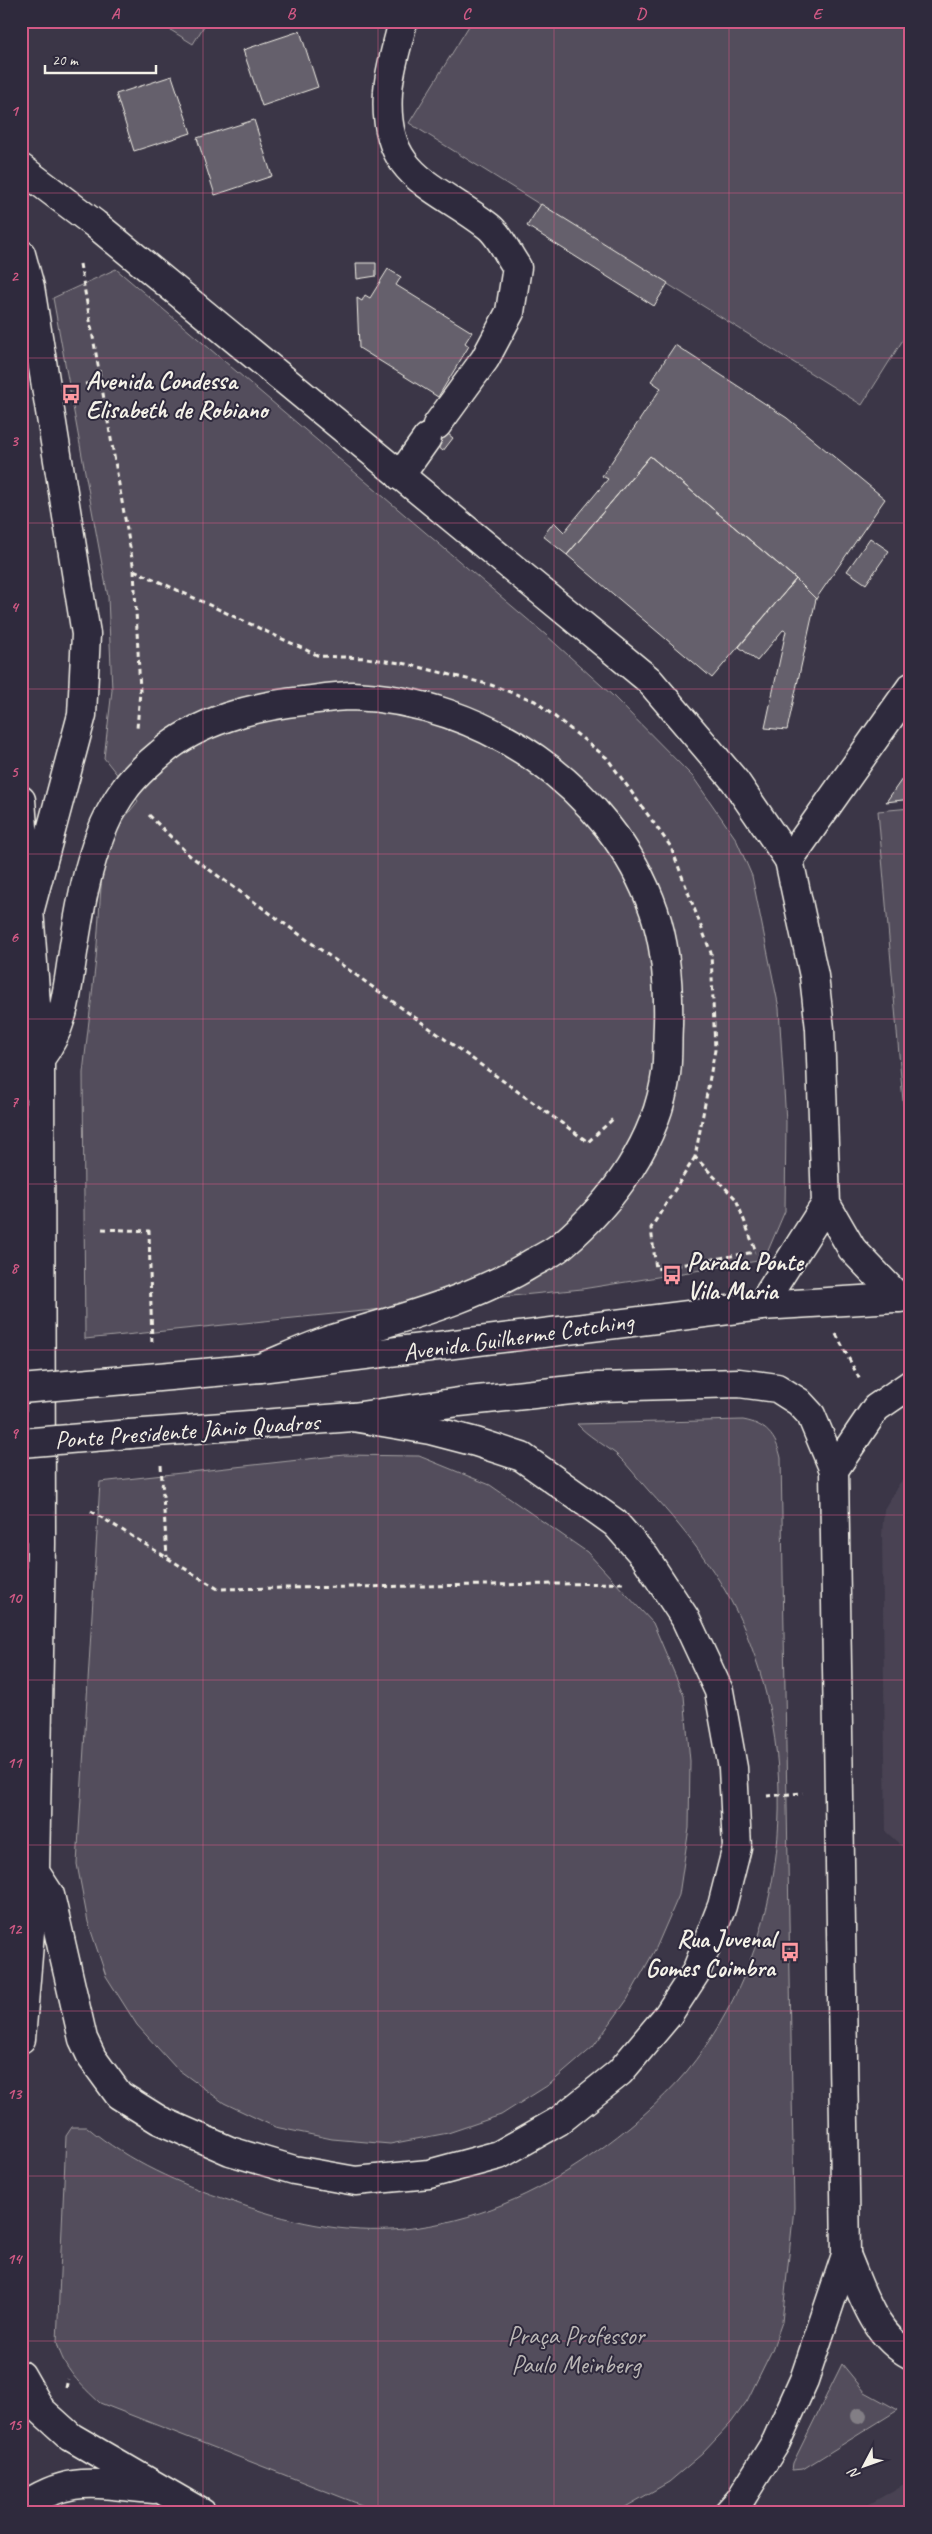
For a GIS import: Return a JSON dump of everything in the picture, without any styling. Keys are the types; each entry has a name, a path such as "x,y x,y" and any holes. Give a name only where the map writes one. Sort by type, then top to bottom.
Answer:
{"main road":[{"path":"400,476 485,359 510,312 517,267 490,227 419,179 400,160 390,131 388,92 403,21"},
{"path":"21,168 95,224 649,680 735,781 789,860 814,976 820,1029 826,1204 852,1249 905,1297"},
{"path":"21,254 30,287 86,634 82,715 30,910"},
{"path":"789,860 911,687"},
{"path":"40,1059 52,1044 61,1023 78,920 93,854 111,813 125,788 149,764 163,751 205,725 271,704 351,696 419,704 473,722 530,754 580,794 628,854 654,913 669,986 666,1074 650,1135 602,1206 560,1247 508,1278 448,1304 332,1339 260,1368"},
{"path":"21,800 40,1059 41,1544 35,1872 21,2039"},
{"path":"761,1306 826,1204"},
{"name":"Avenida Guilherme Cotching","path":"21,1389 260,1368 761,1306 905,1297"},
{"path":"353,1417 459,1402 598,1387 740,1383 778,1388 799,1402 811,1415 834,1470 846,2255 804,2380 780,2433 740,2500 728,2513"},
{"path":"834,1470 876,1408 911,1384"},
{"path":"35,1872 50,1895 83,2039 92,2058 120,2095 159,2120 230,2151 294,2170 356,2181 429,2174 499,2155 559,2121 620,2072 668,2015 696,1972 722,1906 737,1847 733,1768 719,1691 685,1618 645,1557 615,1523 522,1457 430,1430 353,1417"},
{"name":"Ponte Presidente Jânio Quadros","path":"21,1443 353,1417"},
{"path":"846,2255 876,2326 902,2351 911,2355"},
{"path":"21,2375 42,2410 58,2427 71,2437 202,2513"},
{"path":"21,2508 59,2487 78,2483 163,2490"}],"path":[{"path":"80,264 134,570 140,691 136,740 149,764 149,815 189,854 588,1142 614,1118"},
{"path":"85,384 101,382"},
{"path":"134,570 319,656 366,658 407,664 491,685 535,701 607,758 671,847 711,953 715,1050 695,1157 651,1228 656,1269 755,1252 773,1257 792,1257"},
{"path":"695,1157 736,1199 755,1252"},
{"path":"102,1229 149,1231 152,1347"},
{"path":"161,1460 167,1557"},
{"path":"91,1511 218,1588 632,1583"}],"shaded area":[{"path":"911,1471 911,1854 886,1832 882,1535 884,1509 899,1484"},
{"path":"911,2480 911,2513 854,2513"}],"green space":[{"path":"156,21 207,21 193,44"},
{"path":"472,21 911,21 911,327 862,405 409,123"},
{"path":"116,269 546,635 613,696 693,777 736,839 752,876 779,1008 786,1122 785,1211 764,1260 582,1289 85,1339 83,1073 96,959 104,844 138,801 104,758 112,690 108,597 53,298"},
{"path":"911,808 911,1159 908,1159 878,811"},
{"name":"Praça Professor Paulo Meinberg","path":"743,1420 758,1425 769,1432 776,1443 781,1458 794,2208 782,2322 772,2350 747,2401 731,2423 702,2454 669,2482 615,2513 382,2513 100,2403 68,2368 57,2342 66,2136 72,2127 87,2127 120,2151 155,2171 212,2194 273,2215 316,2225 360,2230 404,2229 430,2225 455,2220 503,2204 548,2182 592,2155 630,2126 666,2094 687,2071 719,2024 745,1974 763,1920 775,1865 779,1809 776,1753 767,1697 741,1621 707,1562 625,1463 577,1424"},
{"path":"344,1455 419,1456 490,1485 587,1552 653,1623 684,1696 690,1761 689,1828 679,1895 656,1948 627,2000 593,2047 550,2084 501,2115 448,2133 390,2144 332,2139 275,2127 224,2103 176,2068 137,2025 106,1976 88,1922 77,1864 100,1482"},
{"path":"842,2364 865,2392 898,2410 803,2469 792,2470 793,2463"}],"building":[{"path":"300,31 318,87 262,106 243,50"},
{"path":"172,76 191,133 134,151 116,94"},
{"path":"254,120 272,176 215,195 197,138"},
{"path":"541,204 668,283 654,306 527,226"},
{"path":"356,263 376,263 376,276 357,279"},
{"path":"388,269 401,277 396,285 472,332 465,343 469,346 438,397 359,348 357,298 362,301 365,295 370,298"},
{"path":"675,345 787,418 885,499 816,599 796,579 650,456 567,555 543,536 554,522 564,532 608,479 602,476 661,388 651,381"},
{"path":"427,417 453,438 443,451 417,430"},
{"path":"650,456 796,579 712,678 567,555"},
{"path":"870,538 889,551 866,584 847,571"},
{"path":"796,579 816,599 787,730 765,728 786,631 783,630 757,661 739,647"},
{"path":"911,766 911,799 886,802"}],"place":[{"name":"Avenida Condessa Elisabeth de Robiano","path":"71,394"},
{"name":"Parada Ponte Vila Maria","path":"672,1275"},
{"name":"Rua Juvenal Gomes Coimbra","path":"790,1952"}]}
